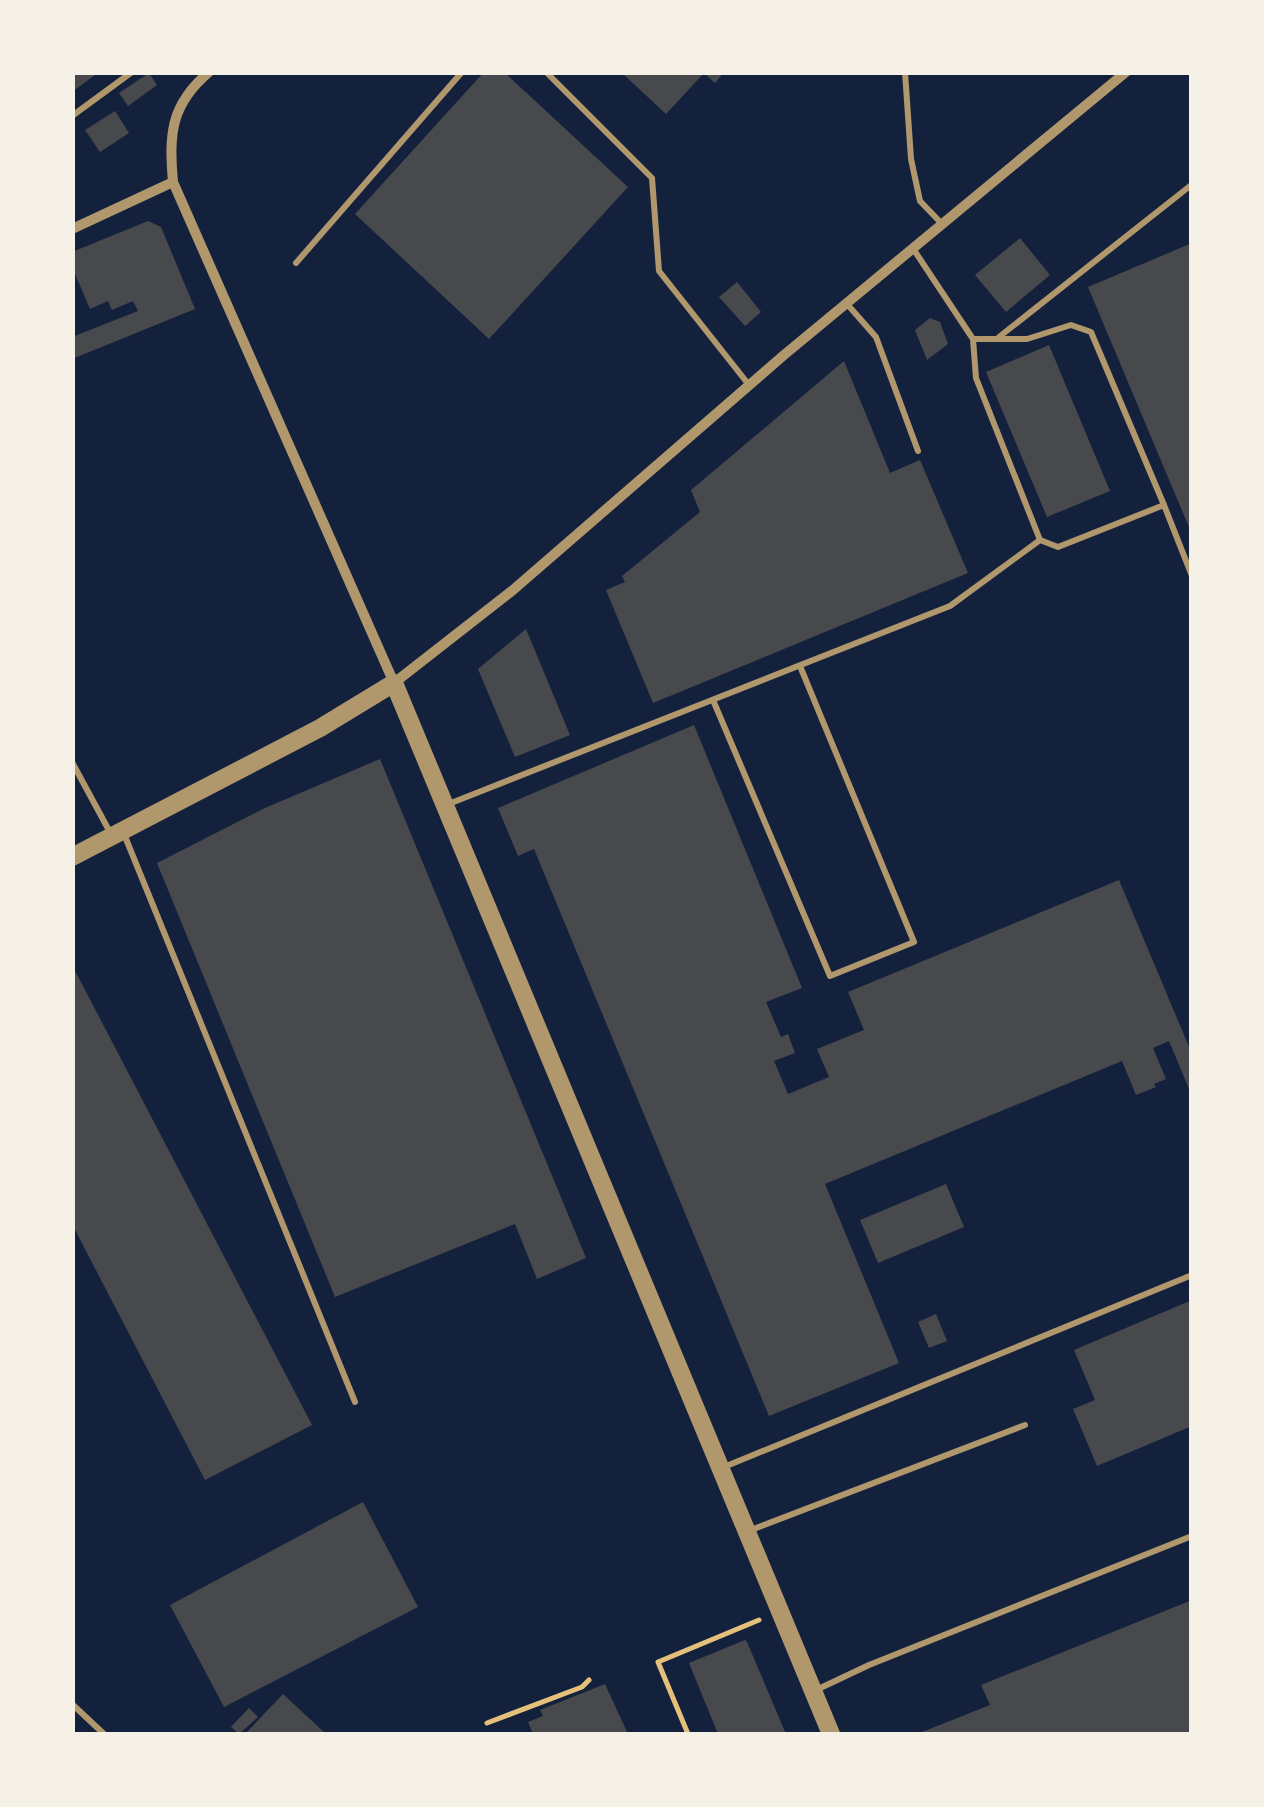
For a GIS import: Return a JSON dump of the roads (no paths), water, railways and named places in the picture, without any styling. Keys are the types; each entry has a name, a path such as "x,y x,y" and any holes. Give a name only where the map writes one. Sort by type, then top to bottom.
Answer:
{"street":[{"path":"209,72 191,88 171,126 173,182 394,683 831,1734"},
{"path":"72,857 320,728 394,683 513,590 749,385 1126,72"},
{"path":"72,229 173,182"}],"lane":[{"path":"72,116 132,72"},
{"path":"296,264 462,72"},
{"path":"546,72 652,178 659,270 749,385"},
{"path":"905,72 911,159 920,201 944,226"},
{"path":"998,338 1190,186"},
{"path":"914,250 973,339 976,378 1040,540 1058,547 1164,505"},
{"path":"847,304 876,337 918,451"},
{"path":"973,339 1027,339 1071,324 1091,332 1192,576"},
{"path":"445,806 950,606 1040,540"},
{"path":"713,700 830,976 914,942 800,666"},
{"path":"72,762 118,835 355,1402"},
{"path":"718,1469 1192,1275"},
{"path":"745,1532 1025,1425"},
{"path":"813,1691 1192,1536"},
{"path":"72,1704 104,1734"}]}
